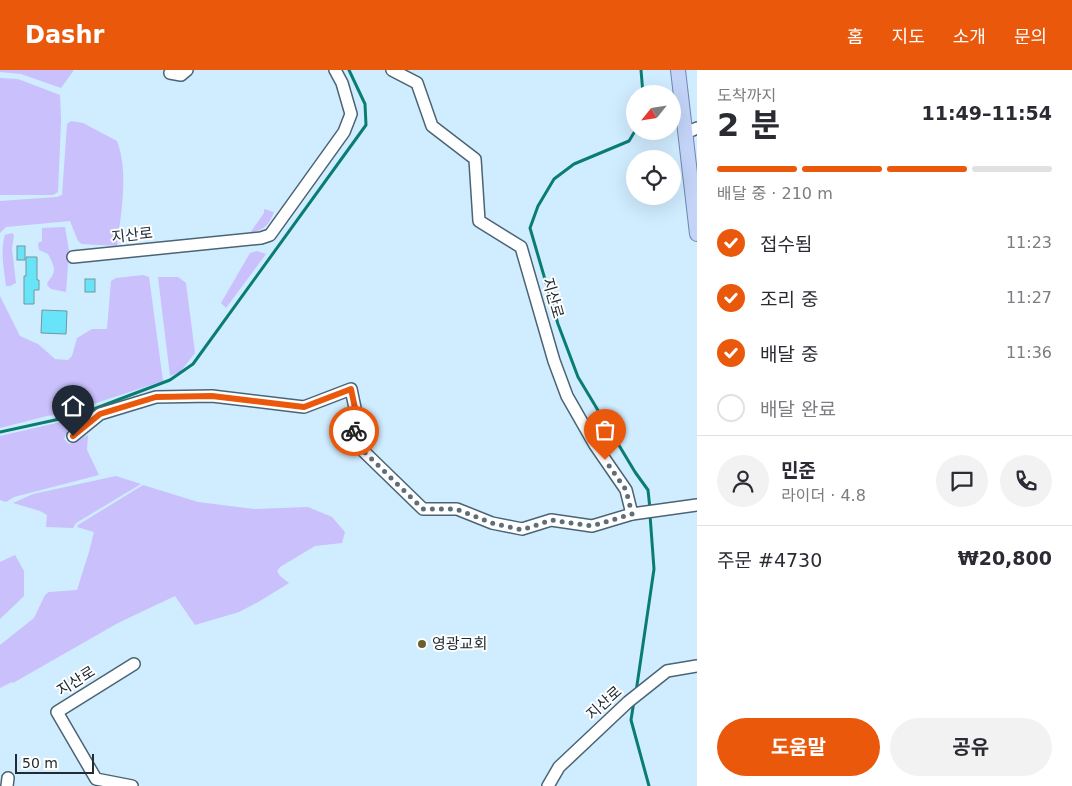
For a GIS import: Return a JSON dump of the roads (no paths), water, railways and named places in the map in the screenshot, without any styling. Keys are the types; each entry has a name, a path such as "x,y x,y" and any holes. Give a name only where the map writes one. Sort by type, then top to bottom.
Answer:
{"main road":[{"path":"678,70 692,130 697,234"}],"street":[{"path":"170,73 181,75 187,70"},
{"name":"지산로","path":"73,257 260,238 270,235 344,132 351,114 342,83 335,70"},
{"name":"지산로","path":"392,70 417,83 432,126 475,158 479,221 521,247 554,361 567,396 595,445 626,490 638,513"},
{"path":"73,436 100,414 156,397 212,396 304,407 351,389 355,408 353,441 423,509 456,509 492,523 522,530 551,520 592,526 638,513 697,505"},
{"name":"지산로","path":"132,786 96,778 57,712 134,664"},
{"name":"지산로","path":"548,786 559,767 628,702 666,671 697,666"}],"waterway":[{"path":"0,432 78,415 170,380 193,364 366,125 365,104 349,70"},
{"path":"641,70 642,85"},
{"path":"630,140 574,164 554,179 538,206 530,228 558,324 578,377 635,472 648,490 650,509"},
{"path":"636,692 654,569 650,515"},
{"path":"634,701 631,720 649,786"}],"place":[{"name":"영광교회","path":"422,644"}]}
